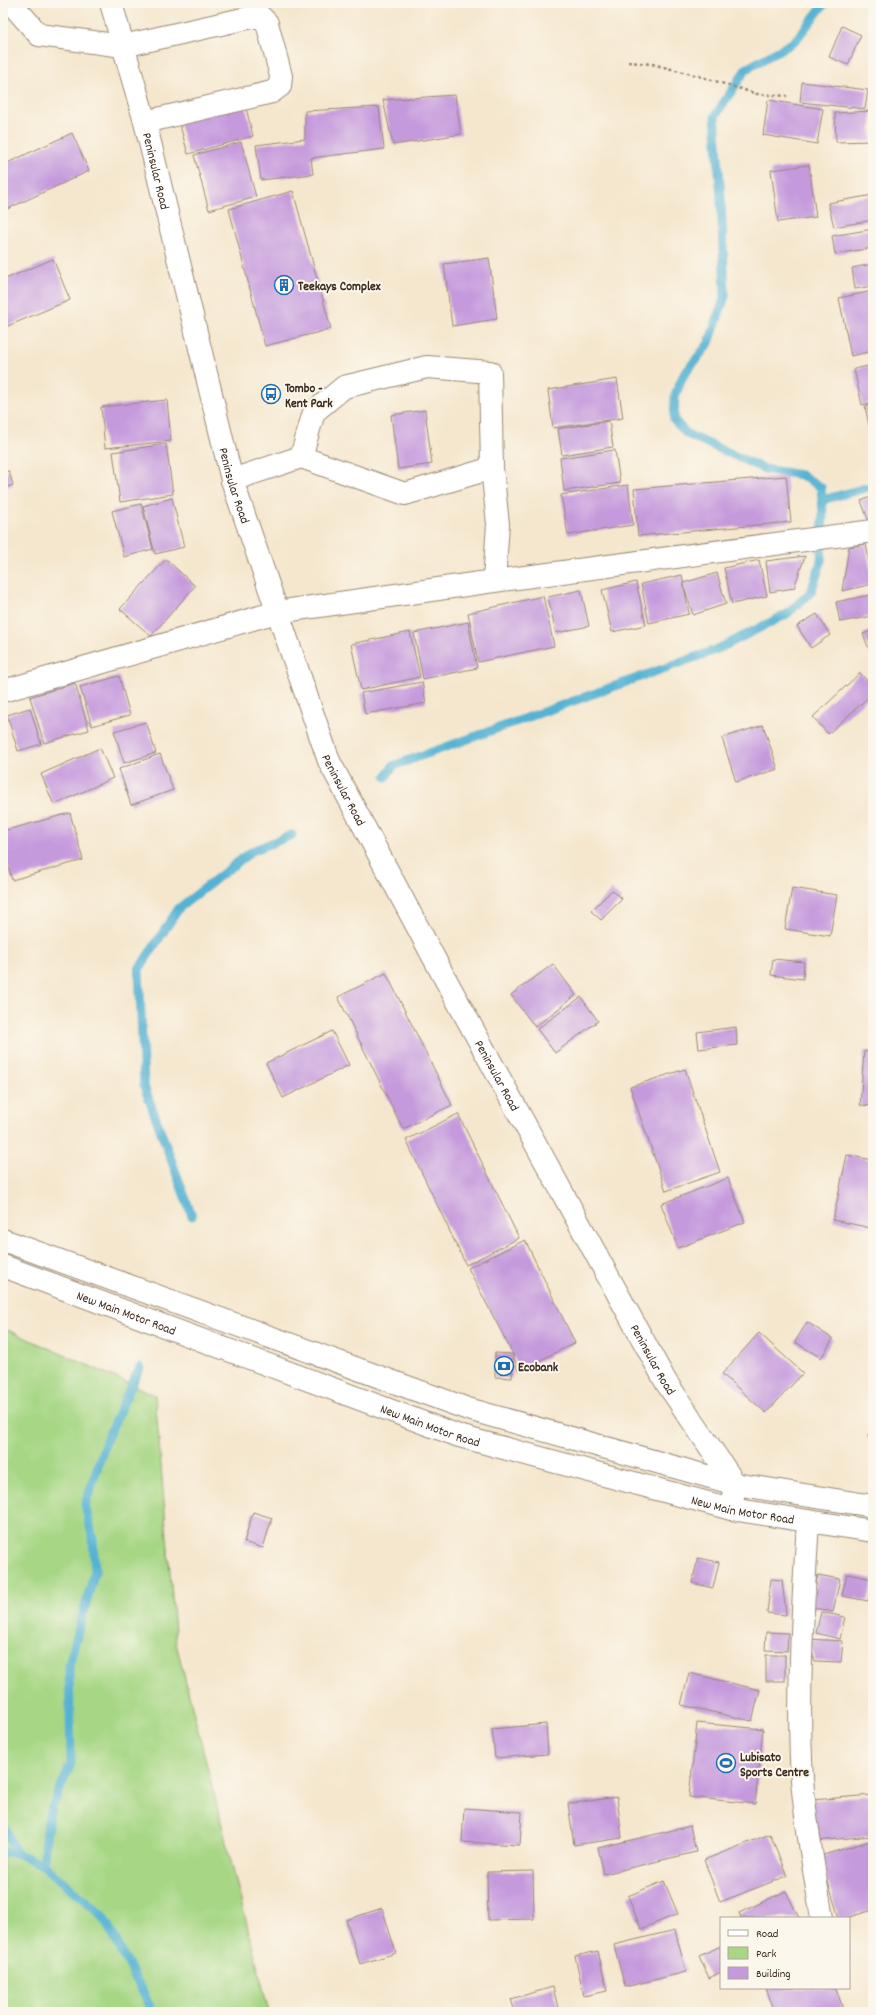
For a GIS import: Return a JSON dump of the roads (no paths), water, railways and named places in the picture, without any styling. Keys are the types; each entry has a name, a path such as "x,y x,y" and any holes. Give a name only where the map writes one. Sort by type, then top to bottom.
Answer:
{"main road":[{"path":"11,3 40,35 57,39 123,46 252,17 261,17 267,23 281,76 280,86 272,92 145,122"},
{"name":"Peninsular Road","path":"110,3 145,122 232,480 329,761 442,974 666,1382 734,1484"},
{"path":"301,457 314,412 344,387 427,367 490,372 492,468 498,524 494,581"},
{"path":"232,480 301,457 405,494 492,468"},
{"path":"3,691 277,612 494,581 873,531"},
{"name":"New Main Motor Road","path":"3,1240 468,1409 734,1484 873,1506"},
{"name":"New Main Motor Road","path":"3,1266 459,1436 731,1509 873,1531"},
{"path":"731,1509 734,1484"},
{"path":"808,1521 802,1609 802,1778 808,1836 822,1917"}],"waterway":[{"path":"386,777 393,766 718,649 787,614 811,592 821,562 823,513 821,487 801,475 764,469 687,434 674,420 675,396 683,376 709,343 725,296 721,199 715,116 746,69 794,42 825,3"},
{"path":"822,500 873,486"},
{"path":"192,1216 144,1086 139,969 179,908 252,851 292,835"},
{"path":"140,1367 107,1438 85,1505 93,1539 95,1571 69,1665 71,1764 49,1814 43,1865 103,1916 153,2012"},
{"path":"3,1822 16,1853 43,1865"},
{"path":"3,1852 16,1853"}],"place":[{"name":"Teekays Complex","path":"284,285"},
{"name":"Tombo - Kent Park","path":"271,394"},
{"name":"Ecobank","path":"504,1366"},
{"name":"Lubisato Sports Centre","path":"726,1763"}]}
